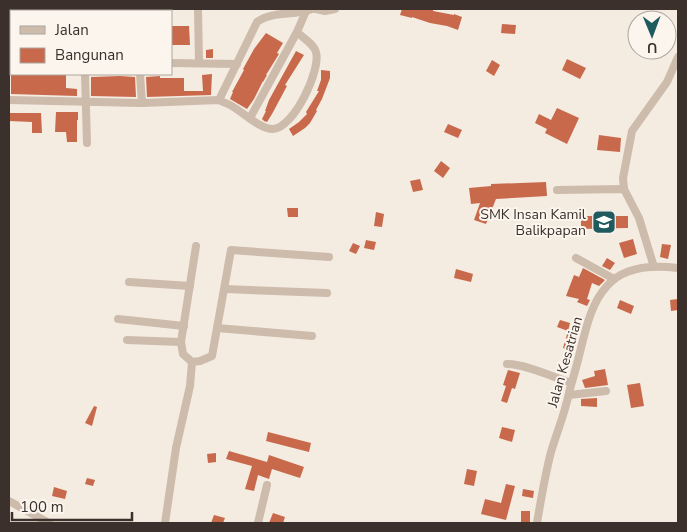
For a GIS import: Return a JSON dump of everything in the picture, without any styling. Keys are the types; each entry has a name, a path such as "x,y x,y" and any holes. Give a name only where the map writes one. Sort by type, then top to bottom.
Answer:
{"street":[{"path":"198,9 199,62"},
{"path":"316,9 325,11 335,9"},
{"path":"250,118 309,10"},
{"path":"219,100 257,22 270,16 309,10"},
{"path":"9,100 142,103 219,100 260,125 275,129 290,119 301,103 315,70 316,52 313,46 298,32"},
{"path":"654,267 639,218 624,188 623,178 632,131 667,82 678,57"},
{"path":"172,63 237,64"},
{"path":"85,75 87,143"},
{"path":"140,75 142,103"},
{"path":"557,190 624,188"},
{"path":"196,246 181,342 183,354 192,362 212,356 231,250 328,257"},
{"path":"576,258 614,279"},
{"name":"Jalan Kesatrian","path":"537,523 551,451 569,395 586,329 597,301 606,286 622,274 637,269 654,267 678,268"},
{"path":"130,282 190,286"},
{"path":"224,289 327,293"},
{"path":"118,319 184,326"},
{"path":"218,328 312,336"},
{"path":"127,340 181,342"},
{"path":"166,523 176,448 190,386 192,362"},
{"path":"507,364 517,365 572,383"},
{"path":"569,395 606,391"},
{"path":"258,523 267,485"},
{"path":"9,501 49,523"}],"building":[{"path":"402,9 429,9 462,17 458,30 400,15"},
{"path":"502,24 516,25 515,34 501,33"},
{"path":"172,26 189,26 190,45 172,45"},
{"path":"266,33 283,43 277,53 279,54 247,109 230,99 243,69"},
{"path":"213,49 213,58 206,58 206,50"},
{"path":"296,51 304,55 285,85 287,86 272,114 267,122 264,121 262,119 269,100"},
{"path":"567,59 586,68 580,79 562,70"},
{"path":"492,60 500,65 494,76 486,71"},
{"path":"321,70 330,71 330,78 317,111 310,123 293,136 289,129 307,114 306,112 319,91 317,91 321,80"},
{"path":"212,74 211,95 147,97 146,77 184,78 184,91 203,91 202,75"},
{"path":"11,75 66,75 66,88 77,89 77,96 11,94"},
{"path":"91,77 135,77 136,97 91,96"},
{"path":"557,108 579,118 567,144 545,133 547,129 535,123 539,114 551,120"},
{"path":"56,112 78,112 77,142 67,142 66,132 55,132"},
{"path":"9,113 41,113 42,133 32,133 32,122 9,121"},
{"path":"448,124 462,130 458,138 444,132"},
{"path":"599,135 621,138 620,152 597,150"},
{"path":"441,161 450,168 443,178 434,171"},
{"path":"420,179 423,190 413,192 410,181"},
{"path":"546,182 547,196 496,199 486,224 474,220 480,203 471,204 469,188 491,186 491,184"},
{"path":"287,208 298,208 298,217 288,217"},
{"path":"376,212 384,214 382,227 374,226"},
{"name":"SMK Insan Kamil Balikpapan","path":"581,216 628,216 628,228 581,229"},
{"path":"633,239 637,254 624,258 619,243"},
{"path":"366,240 376,242 374,250 364,248"},
{"path":"353,243 360,246 356,254 349,251"},
{"path":"662,244 671,245 668,259 660,257"},
{"path":"607,258 615,263 610,270 602,266"},
{"path":"583,268 605,280 599,286 592,283 587,299 590,300 587,306 577,302 579,299 566,296 574,275 579,277"},
{"path":"456,269 473,274 471,282 454,278"},
{"path":"678,299 678,310 671,311 670,300"},
{"path":"620,300 634,306 631,314 617,308"},
{"path":"560,320 570,323 568,331 557,327"},
{"path":"568,331 578,334 574,351 563,348"},
{"path":"605,369 608,385 585,388 582,380 595,376 594,371"},
{"path":"508,370 520,373 515,389 512,388 507,403 501,401 506,386 503,385"},
{"path":"640,383 644,406 631,408 627,385"},
{"path":"597,398 597,407 581,406 581,399"},
{"path":"94,406 97,407 92,426 85,423"},
{"path":"502,427 515,430 512,442 499,438"},
{"path":"268,432 311,443 309,452 266,441"},
{"path":"229,451 267,462 269,455 304,467 300,478 272,469 269,479 258,475 254,491 245,489 252,466 226,459"},
{"path":"216,453 216,462 208,463 207,454"},
{"path":"467,469 477,471 474,486 464,484"},
{"path":"87,478 95,480 93,486 85,484"},
{"path":"506,484 515,486 506,520 481,514 485,499 501,503"},
{"path":"54,487 67,491 65,499 52,496"},
{"path":"523,489 534,491 533,498 522,496"},
{"path":"521,511 530,511 530,523 521,523"},
{"path":"273,513 285,517 283,523 269,523"},
{"path":"214,515 225,518 223,523 211,523"}],"place":[{"name":"SMK Insan Kamil Balikpapan","path":"604,222"}]}
